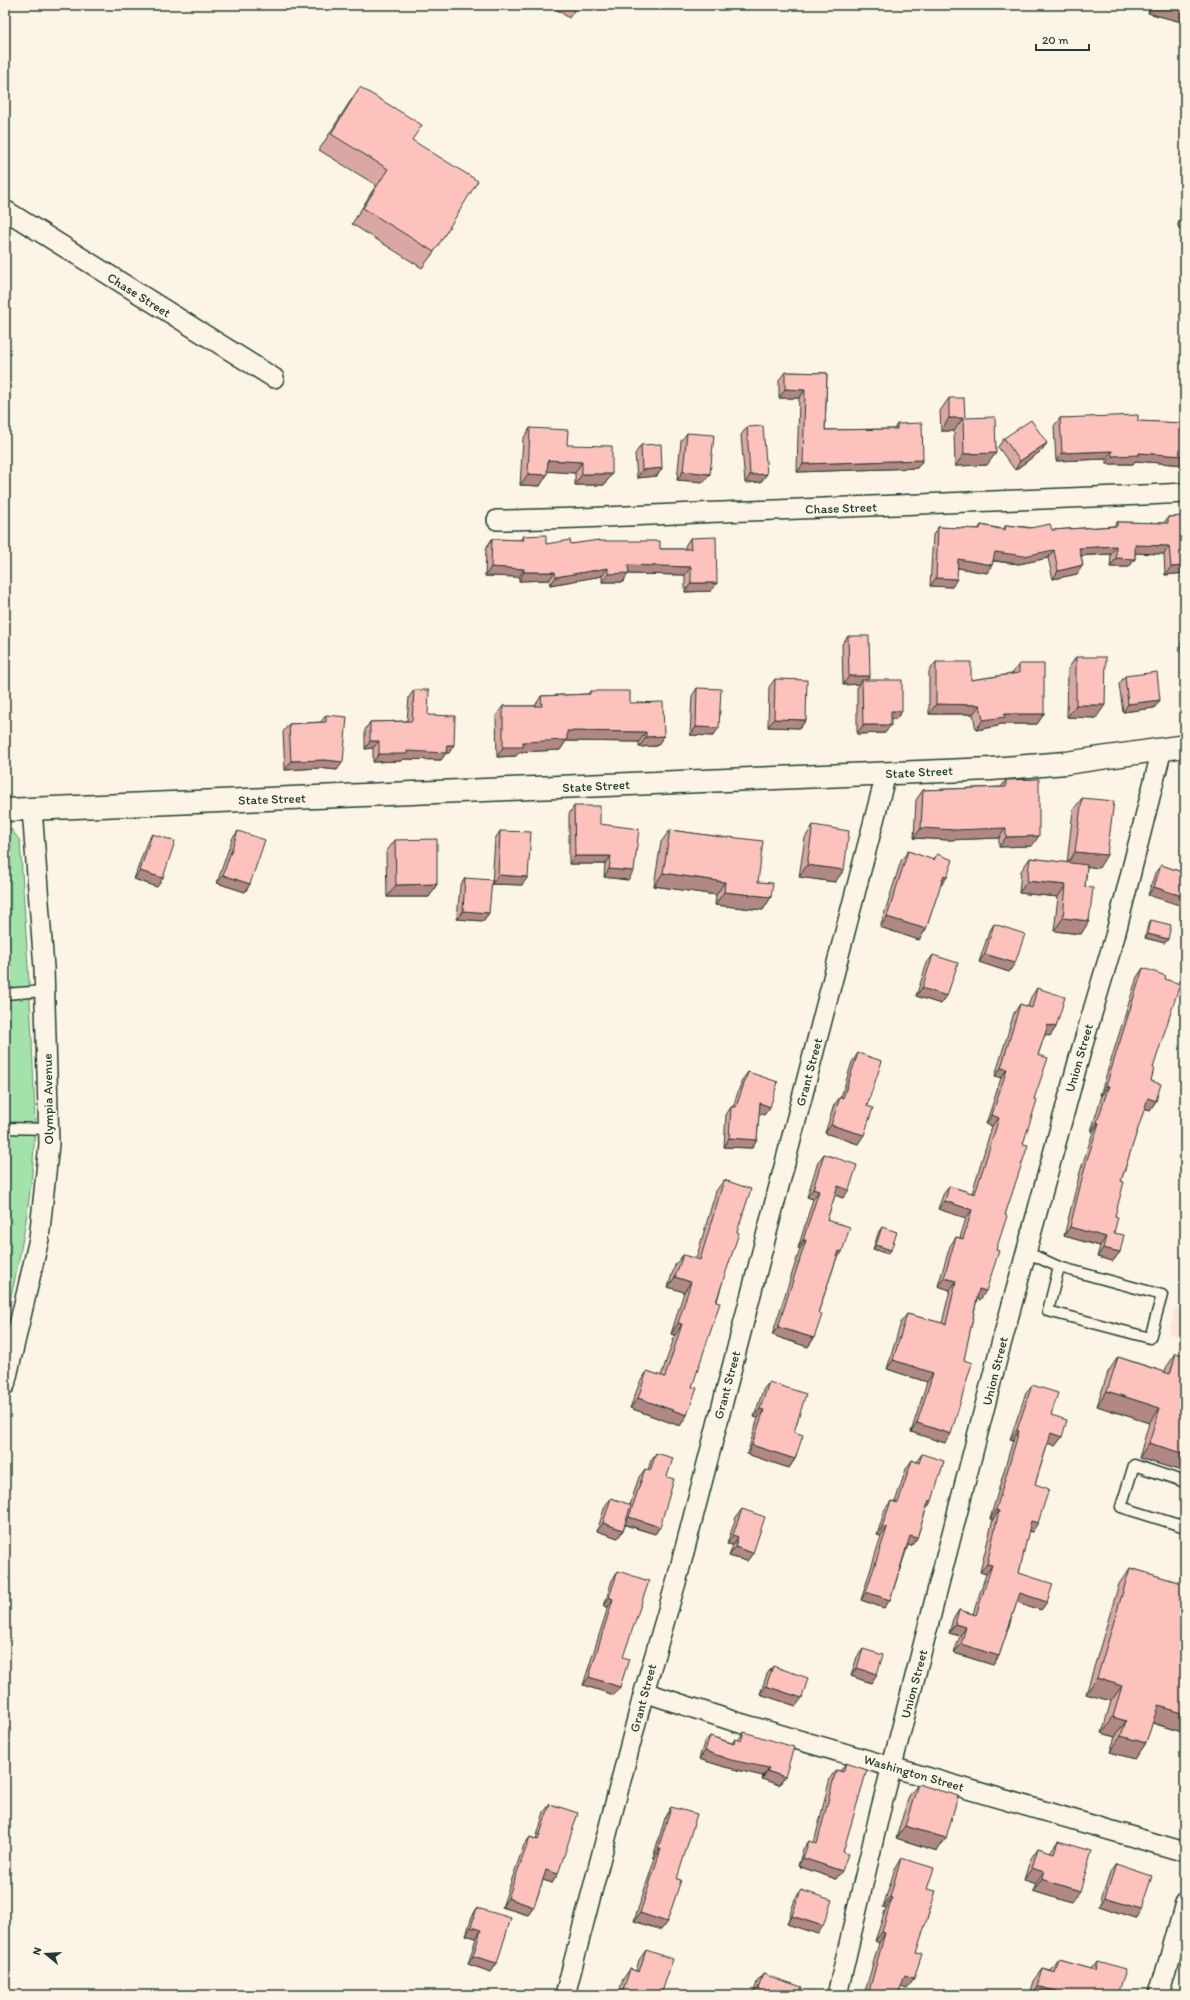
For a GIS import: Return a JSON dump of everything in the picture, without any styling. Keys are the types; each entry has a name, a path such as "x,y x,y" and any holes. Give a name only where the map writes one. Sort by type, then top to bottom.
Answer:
{"main road":[{"name":"State Street","path":"5,810 886,774 1066,763 1185,746"}],"street":[{"name":"Chase Street","path":"5,210 274,378"},
{"name":"Chase Street","path":"497,520 595,518 647,514 892,506 1185,493"},
{"name":"Union Street","path":"837,1995 976,1440 1026,1252 1119,921 1162,749"},
{"name":"Grant Street","path":"565,1995 644,1692 677,1579 886,774"},
{"name":"Olympia Avenue","path":"5,1385 39,1239 45,1193 49,1129 44,991 32,809"},
{"name":"Washington Street","path":"644,1692 733,1721 1185,1852"},
{"path":"1159,1995 1185,1903"}],"lane":[{"path":"5,994 44,991"},
{"path":"5,1128 49,1129"},
{"path":"1026,1252 1059,1267 1162,1295 1150,1338 1048,1311 1059,1267"},
{"path":"1185,1482 1134,1465 1121,1507 1185,1527"}],"shaded area":[{"path":"1185,1301 1185,1339 1168,1334 1175,1308 1182,1310"}],"green space":[{"path":"5,827 11,829 20,841 31,1015 35,1120 34,1146 27,1212 20,1256 5,1322"}],"building":[{"path":"1173,5 1185,5 1185,8"},
{"path":"360,87 422,125 412,140 478,181 434,252 363,208 388,169 331,134"},
{"path":"785,372 827,373 825,430 897,429 897,424 922,423 923,460 803,464 805,390 785,389"},
{"path":"949,398 964,398 965,418 995,417 996,453 964,454 963,418 949,418"},
{"path":"1138,415 1138,421 1185,423 1185,456 1139,453 1139,455 1112,456 1112,451 1062,453 1060,418"},
{"path":"1031,420 1047,443 1020,461 1004,438"},
{"path":"763,426 767,474 750,475 747,427"},
{"path":"530,428 568,430 567,445 612,446 612,474 582,474 582,462 548,460 547,475 528,474"},
{"path":"687,433 714,435 710,474 683,471"},
{"path":"661,444 662,468 642,470 641,445"},
{"path":"1185,516 1185,566 1171,567 1169,546 1135,545 1135,559 1116,558 1116,546 1079,548 1083,565 1058,571 1054,550 1024,556 995,552 992,565 958,559 957,579 936,578 938,527 980,529 981,525 1005,530 1006,525 1030,528 1050,524 1052,530 1117,526 1117,522 1168,523 1168,517"},
{"path":"546,535 546,544 570,540 571,544 599,540 660,541 660,549 691,549 690,538 716,537 717,583 691,583 691,567 628,565 629,573 608,574 608,568 556,577 555,572 524,572 524,569 491,567 492,539 524,540 523,536"},
{"path":"848,636 869,636 870,676 849,676"},
{"path":"1076,657 1106,657 1105,705 1076,705"},
{"path":"936,662 971,662 971,680 1019,673 1019,664 1044,664 1044,714 1004,714 1005,717 983,720 980,705 936,704"},
{"path":"1157,672 1160,700 1128,704 1125,676"},
{"path":"775,679 807,680 806,720 774,719"},
{"path":"862,680 902,680 902,711 891,711 891,725 863,725"},
{"path":"697,688 721,689 719,728 696,727"},
{"path":"414,690 429,690 428,715 455,716 454,745 447,745 446,753 407,751 407,754 379,754 379,741 370,741 370,722 412,721"},
{"path":"590,691 630,691 630,703 663,702 664,736 646,737 646,732 567,731 567,740 523,742 523,747 503,747 503,706 542,706 541,696 590,694"},
{"path":"326,715 347,717 343,762 325,760 291,761 289,724 326,722"},
{"path":"1039,779 1039,836 1006,837 1006,828 955,830 921,828 923,790 1006,787 1006,780"},
{"path":"1082,798 1114,801 1107,855 1075,852"},
{"path":"574,806 600,806 600,824 639,829 634,871 609,869 611,856 575,856"},
{"path":"813,825 849,831 844,870 807,865"},
{"path":"670,830 763,841 758,882 773,883 771,897 724,892 725,882 663,873"},
{"path":"238,831 265,840 250,884 223,875"},
{"path":"500,831 531,832 528,877 498,875"},
{"path":"152,834 175,841 163,878 140,871"},
{"path":"437,839 437,884 396,885 395,840"},
{"path":"908,851 934,860 937,854 953,860 947,877 944,875 926,929 887,917"},
{"path":"1030,858 1087,865 1085,887 1093,888 1089,921 1063,918 1066,885 1027,881"},
{"path":"1161,865 1185,873 1185,897 1154,887"},
{"path":"465,878 492,880 489,913 463,911"},
{"path":"1151,920 1171,925 1168,939 1148,934"},
{"path":"994,924 1025,934 1015,963 985,954"},
{"path":"933,955 958,963 947,996 922,988"},
{"path":"1143,968 1166,976 1165,979 1180,984 1153,1068 1151,1081 1161,1084 1156,1101 1148,1098 1121,1181 1124,1182 1115,1216 1118,1217 1114,1233 1124,1235 1120,1252 1103,1248 1106,1237 1070,1227 1086,1163 1099,1123 1097,1122 1109,1086 1106,1086"},
{"path":"1037,988 1065,997 1056,1027 1048,1025 1038,1055 1048,1058 1034,1099 1037,1100 1023,1144 1028,1145 1005,1215 1007,1216 996,1250 999,1251 986,1291 979,1289 964,1360 972,1363 951,1434 917,1423 933,1373 893,1360 907,1314 946,1324 956,1281 944,1278 956,1237 963,1239 972,1210 945,1201 949,1186 975,1194 999,1118 992,1115 1007,1069 1001,1068 1020,1004 1032,1008"},
{"path":"5,1048 10,1090 5,1091"},
{"path":"858,1053 882,1061 867,1106 873,1108 864,1135 831,1125 840,1097 843,1098"},
{"path":"748,1072 778,1082 770,1107 760,1103 757,1140 729,1138 731,1107 736,1107"},
{"path":"824,1154 857,1165 849,1190 838,1186 827,1220 850,1227 842,1252 839,1251 818,1313 822,1315 814,1338 778,1327 806,1240 803,1240 819,1191 813,1189"},
{"path":"724,1180 751,1189 737,1232 739,1233 716,1302 720,1303 692,1387 697,1388 687,1415 638,1398 647,1371 665,1377 682,1324 678,1323 691,1282 675,1277 683,1255 700,1260"},
{"path":"882,1227 897,1232 891,1250 876,1245"},
{"path":"1176,1353 1185,1356 1185,1454 1149,1443 1160,1408 1107,1391 1118,1357 1170,1374"},
{"path":"769,1382 806,1394 794,1432 803,1435 795,1459 752,1445 764,1410 760,1409"},
{"path":"1032,1385 1058,1393 1051,1415 1067,1420 1062,1437 1051,1433 1035,1484 1049,1489 1038,1523 1031,1521 1019,1573 1053,1584 1047,1602 1020,1593 999,1656 961,1644 966,1627 955,1624 959,1610 976,1615 992,1565 987,1564 999,1511 996,1510 1019,1431 1017,1430"},
{"path":"656,1453 673,1458 667,1477 674,1479 660,1527 629,1517 645,1469 650,1471"},
{"path":"922,1454 944,1461 932,1501 929,1500 917,1538 910,1536 890,1600 866,1592 887,1528 882,1527 891,1501 898,1503 912,1460 919,1463"},
{"path":"611,1498 631,1505 623,1530 603,1523"},
{"path":"742,1509 765,1517 753,1553 735,1547 738,1537 733,1535"},
{"path":"1130,1568 1185,1584 1185,1714 1158,1706 1146,1743 1121,1736 1126,1721 1113,1717 1122,1686 1097,1678"},
{"path":"618,1571 649,1581 623,1657 629,1659 620,1687 589,1677 613,1599 609,1597"},
{"path":"863,1649 883,1655 877,1674 857,1668"},
{"path":"773,1666 808,1678 802,1698 766,1686"},
{"path":"744,1732 794,1747 785,1777 767,1771 769,1768 731,1760 705,1751 710,1736 734,1744 735,1739 741,1741"},
{"path":"846,1763 867,1770 843,1852 848,1854 842,1871 803,1858 809,1841 817,1844 836,1770 843,1772"},
{"path":"918,1784 958,1796 946,1838 905,1826"},
{"path":"550,1804 578,1813 558,1874 546,1870 534,1907 508,1898 530,1837 538,1840"},
{"path":"671,1807 697,1814 677,1879 681,1880 667,1922 640,1913 661,1849 658,1849"},
{"path":"1058,1841 1092,1851 1080,1891 1042,1879 1044,1872 1032,1868 1038,1848 1054,1853"},
{"path":"901,1858 934,1868 927,1889 936,1891 916,1953 922,1954 914,1978 905,1975 898,1995 868,1995 885,1933 882,1932 892,1898 890,1897"},
{"path":"1116,1864 1152,1876 1141,1909 1105,1898"},
{"path":"801,1890 832,1900 823,1926 792,1916"},
{"path":"477,1908 511,1918 497,1963 473,1956 481,1930 471,1927"},
{"path":"646,1950 673,1959 661,1995 622,1994 630,1969 639,1972"},
{"path":"1059,1960 1095,1970 1097,1961 1126,1969 1118,1995 1068,1995 1038,1986 1043,1969 1055,1973"},
{"path":"763,1974 802,1987 800,1995 756,1995"}]}
